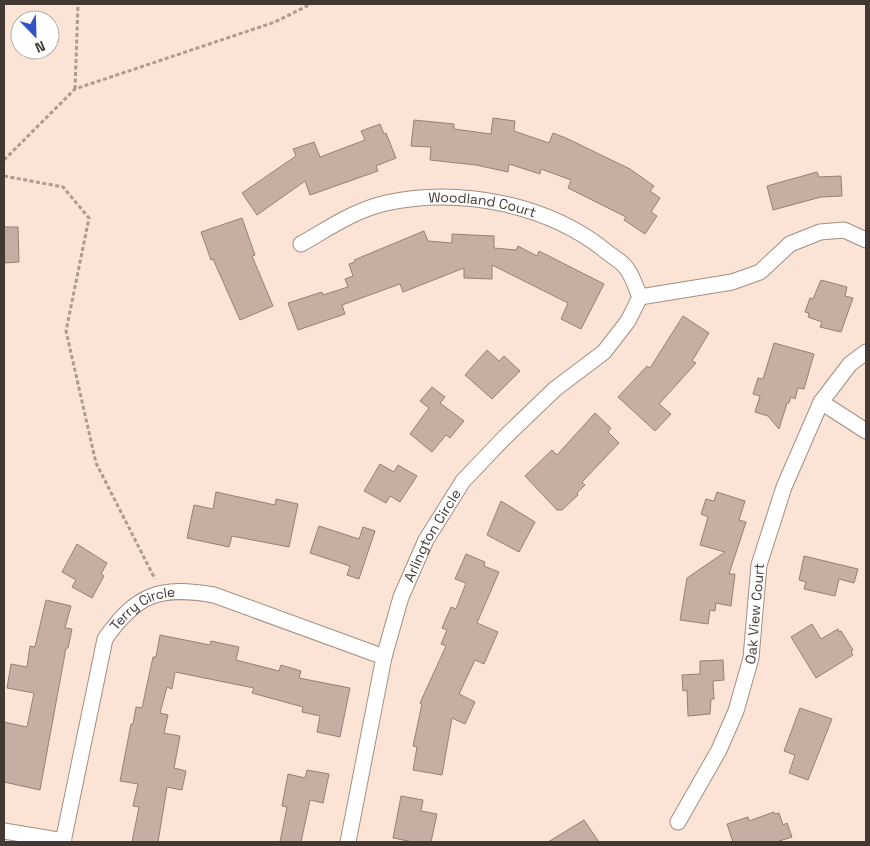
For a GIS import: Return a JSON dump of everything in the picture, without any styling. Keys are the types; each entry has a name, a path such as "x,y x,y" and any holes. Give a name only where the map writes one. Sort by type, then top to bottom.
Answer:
{"street":[{"name":"Woodland Court","path":"301,244 352,214 386,203 417,198 466,199 506,204 554,220 592,240 627,268 640,296"},
{"path":"640,296 732,282 760,272 790,244 820,232 844,230 866,240"},
{"name":"Arlington Circle","path":"348,842 384,657 401,596 426,540 463,482 555,389 604,352 628,321 640,296"},
{"name":"Oak View Court","path":"678,822 719,750 736,711 751,658 758,564 784,487 821,402 850,364 866,352"},
{"path":"821,402 866,431"},
{"name":"Terry Circle","path":"63,841 104,639 120,616 141,601 161,592 185,590 214,595 384,657"},
{"path":"4,832 63,841"}],"path":[{"path":"76,90 78,4"},
{"path":"4,160 76,90 275,22 312,4"},
{"path":"4,176 63,187 89,218 66,331 96,463 161,592"}],"building":[{"path":"493,118 515,121 514,131 549,143 553,133 566,138 630,169 654,186 650,191 660,198 651,212 657,216 645,234 624,220 626,217 568,188 571,180 541,169 540,174 509,164 508,172 476,165 430,160 431,147 411,146 414,120 454,124 454,129 491,134"},
{"path":"380,124 384,134 386,133 396,158 376,166 378,171 310,195 305,181 257,215 242,193 296,156 293,149 314,142 320,157 365,140 361,131"},
{"path":"817,172 819,177 841,176 842,196 821,197 773,210 767,186"},
{"path":"242,218 255,255 252,256 273,306 240,320 213,259 211,260 201,232"},
{"path":"4,227 18,227 19,262 4,263"},
{"path":"424,231 428,241 452,243 452,234 494,236 494,248 516,250 518,246 537,256 539,251 604,284 581,329 561,319 568,303 492,265 492,279 464,278 464,268 403,292 400,284 342,305 345,314 298,330 288,303 322,292 323,295 348,287 345,279 353,276 349,264 355,262 354,260"},
{"path":"821,280 847,287 845,296 853,298 841,332 820,327 822,322 808,317 809,313 805,312 810,298 813,299"},
{"path":"683,316 709,333 692,361 696,363 659,404 671,414 655,431 618,397 647,366 650,368"},
{"path":"774,343 814,354 804,389 798,388 795,399 791,397 789,403 787,403 779,429 768,416 755,412 760,396 753,394 758,378 763,379"},
{"path":"487,350 499,361 504,356 520,371 492,399 465,375"},
{"path":"432,387 445,397 440,403 464,421 450,438 446,435 432,452 410,434 429,408 420,401"},
{"path":"595,413 611,428 608,432 619,443 582,482 585,485 577,493 578,495 562,510 557,510 525,476 552,450 557,455"},
{"path":"380,464 394,472 398,465 417,476 400,502 390,496 386,503 364,491"},
{"path":"216,492 275,505 276,499 298,504 289,547 232,536 229,547 187,538 194,505 213,509"},
{"path":"717,492 745,501 739,520 746,522 729,574 735,574 731,606 716,603 715,611 710,610 708,624 680,620 687,578 725,552 700,545 708,517 701,514 706,499 714,501"},
{"path":"501,501 535,522 519,552 487,535"},
{"path":"319,526 359,539 363,527 375,531 359,579 347,575 350,566 310,553"},
{"path":"77,544 107,563 101,574 104,576 92,598 72,587 76,580 62,572"},
{"path":"466,554 485,562 484,566 499,572 477,623 498,632 484,664 475,660 459,694 475,702 465,724 452,718 442,775 413,770 417,747 413,746 422,704 420,703 446,646 441,644 447,630 442,628 451,607 456,609 466,583 455,579"},
{"path":"804,556 858,569 854,583 839,579 835,596 804,589 806,582 799,580"},
{"path":"46,600 71,606 65,628 72,629 68,648 66,648 40,790 4,782 4,722 27,727 34,693 7,688 11,664 27,667 30,646 35,647"},
{"path":"812,624 821,639 838,629 853,650 851,652 853,655 816,678 791,637"},
{"path":"160,635 210,645 211,641 239,647 236,660 279,671 281,665 301,671 299,678 350,688 340,737 317,732 320,716 302,712 303,707 252,693 254,688 175,672 172,689 167,687 160,713 168,715 164,733 180,736 174,768 186,771 182,790 167,787 158,842 132,842 139,807 133,806 138,784 120,781 131,724 133,724 136,707 142,708 153,657 156,657"},
{"path":"723,660 724,680 713,681 714,699 711,699 710,714 688,716 687,690 683,691 682,675 700,674 700,661"},
{"path":"800,708 832,719 808,780 789,773 795,755 784,751"},
{"path":"307,770 329,774 323,803 310,800 301,842 280,842 287,807 282,806 288,774 305,778"},
{"path":"401,796 423,800 421,811 437,814 431,842 413,842 393,838"},
{"path":"774,812 775,814 779,813 783,825 787,823 792,837 776,842 733,842 727,824 748,817 749,821"},
{"path":"584,820 599,842 548,842"}]}
